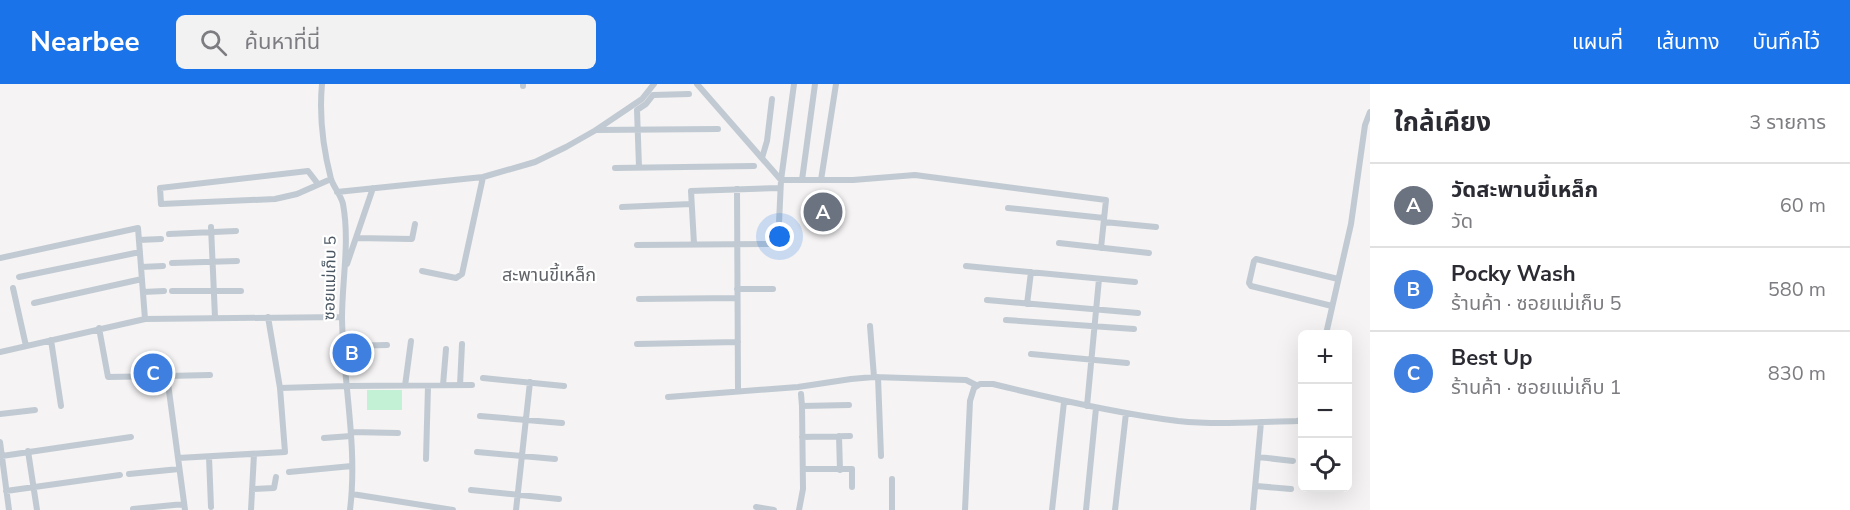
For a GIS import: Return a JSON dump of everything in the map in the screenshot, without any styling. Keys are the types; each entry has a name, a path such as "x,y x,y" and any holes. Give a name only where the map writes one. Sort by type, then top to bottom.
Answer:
{"street":[{"name":"ซอยแม่เก็บ 5","path":"322,84 321,126 331,179 343,201 346,267 342,317 351,434 350,510"},
{"path":"337,192 483,177 536,162 596,130 642,99 654,84"},
{"path":"697,84 781,180 853,180 915,175 1106,200 1101,248"},
{"path":"637,246 778,244 780,188 794,84"},
{"path":"802,180 815,84"},
{"path":"821,180 836,84"},
{"path":"639,167 638,110 653,95 689,94"},
{"path":"762,158 767,141 772,99"},
{"path":"1327,330 1351,224 1365,125 1370,112"},
{"path":"596,130 718,129"},
{"path":"615,168 754,166"},
{"path":"318,184 308,171 160,188 161,204 275,199 297,194 331,179"},
{"path":"422,271 456,278 462,274 483,177"},
{"path":"346,267 373,188"},
{"path":"694,244 691,191 780,188"},
{"path":"737,189 738,390"},
{"path":"622,207 691,204"},
{"path":"1008,208 1156,227"},
{"path":"357,238 412,239 415,224"},
{"path":"0,258 138,228 145,319"},
{"path":"169,234 212,230 236,231"},
{"path":"212,230 215,317"},
{"path":"139,240 161,239"},
{"path":"1059,243 1149,253"},
{"path":"19,277 140,252"},
{"path":"1332,306 1251,286 1249,283 1254,261 1258,259 1338,279"},
{"path":"172,263 237,261"},
{"path":"141,267 163,266"},
{"path":"966,266 1135,282"},
{"path":"1027,304 1031,272"},
{"path":"34,303 142,279"},
{"path":"1087,406 1099,279"},
{"path":"13,288 26,346"},
{"path":"737,289 773,289"},
{"path":"143,292 164,291"},
{"path":"172,291 241,291"},
{"path":"639,299 738,298"},
{"path":"987,300 1138,314"},
{"path":"0,352 145,319 342,317"},
{"path":"178,458 285,452 280,388 268,318"},
{"path":"1006,320 1134,329"},
{"path":"870,326 881,456"},
{"path":"99,328 108,377 210,375"},
{"path":"51,340 61,406"},
{"path":"405,386 411,341"},
{"path":"637,344 738,342"},
{"path":"460,385 462,344"},
{"path":"344,346 387,345"},
{"path":"443,386 446,349"},
{"path":"1030,354 1127,363"},
{"path":"133,509 185,507 167,376"},
{"path":"668,397 798,387 876,377 966,380 976,385 993,384 1064,402 1180,421 1298,421"},
{"path":"483,378 564,386"},
{"path":"516,510 530,382"},
{"path":"280,388 472,385"},
{"path":"965,510 970,401 976,385"},
{"path":"426,459 428,386"},
{"path":"799,510 803,489 801,394"},
{"path":"1052,510 1064,402"},
{"path":"802,406 849,405"},
{"path":"1086,510 1096,408"},
{"path":"0,414 35,410"},
{"path":"1114,510 1126,413"},
{"path":"480,416 562,423"},
{"path":"1254,510 1261,422"},
{"path":"324,438 351,434 398,433"},
{"path":"838,436 840,470"},
{"path":"802,437 850,436"},
{"path":"2,456 131,437"},
{"path":"0,442 9,510"},
{"path":"28,451 37,510"},
{"path":"477,452 555,459"},
{"path":"251,510 254,454"},
{"path":"209,457 211,507"},
{"path":"1258,457 1293,461"},
{"path":"289,472 352,466"},
{"path":"129,474 179,469"},
{"path":"803,469 852,470 852,487"},
{"path":"6,491 120,475"},
{"path":"252,489 274,489 276,477"},
{"path":"891,478 892,510"},
{"path":"1256,486 1291,489"},
{"path":"471,490 559,499"},
{"path":"352,494 453,510"},
{"path":"756,507 774,510"}],"green space":[{"path":"367,390 402,390 402,410 367,410"}],"place":[{"name":"วัดสะพานขี้เหล็ก","path":"823,212"},
{"name":"Pocky Wash","path":"352,353"},
{"name":"Best Up","path":"153,373"}],"district":[{"name":"สะพานขี้เหล็ก","path":"549,275"}]}
